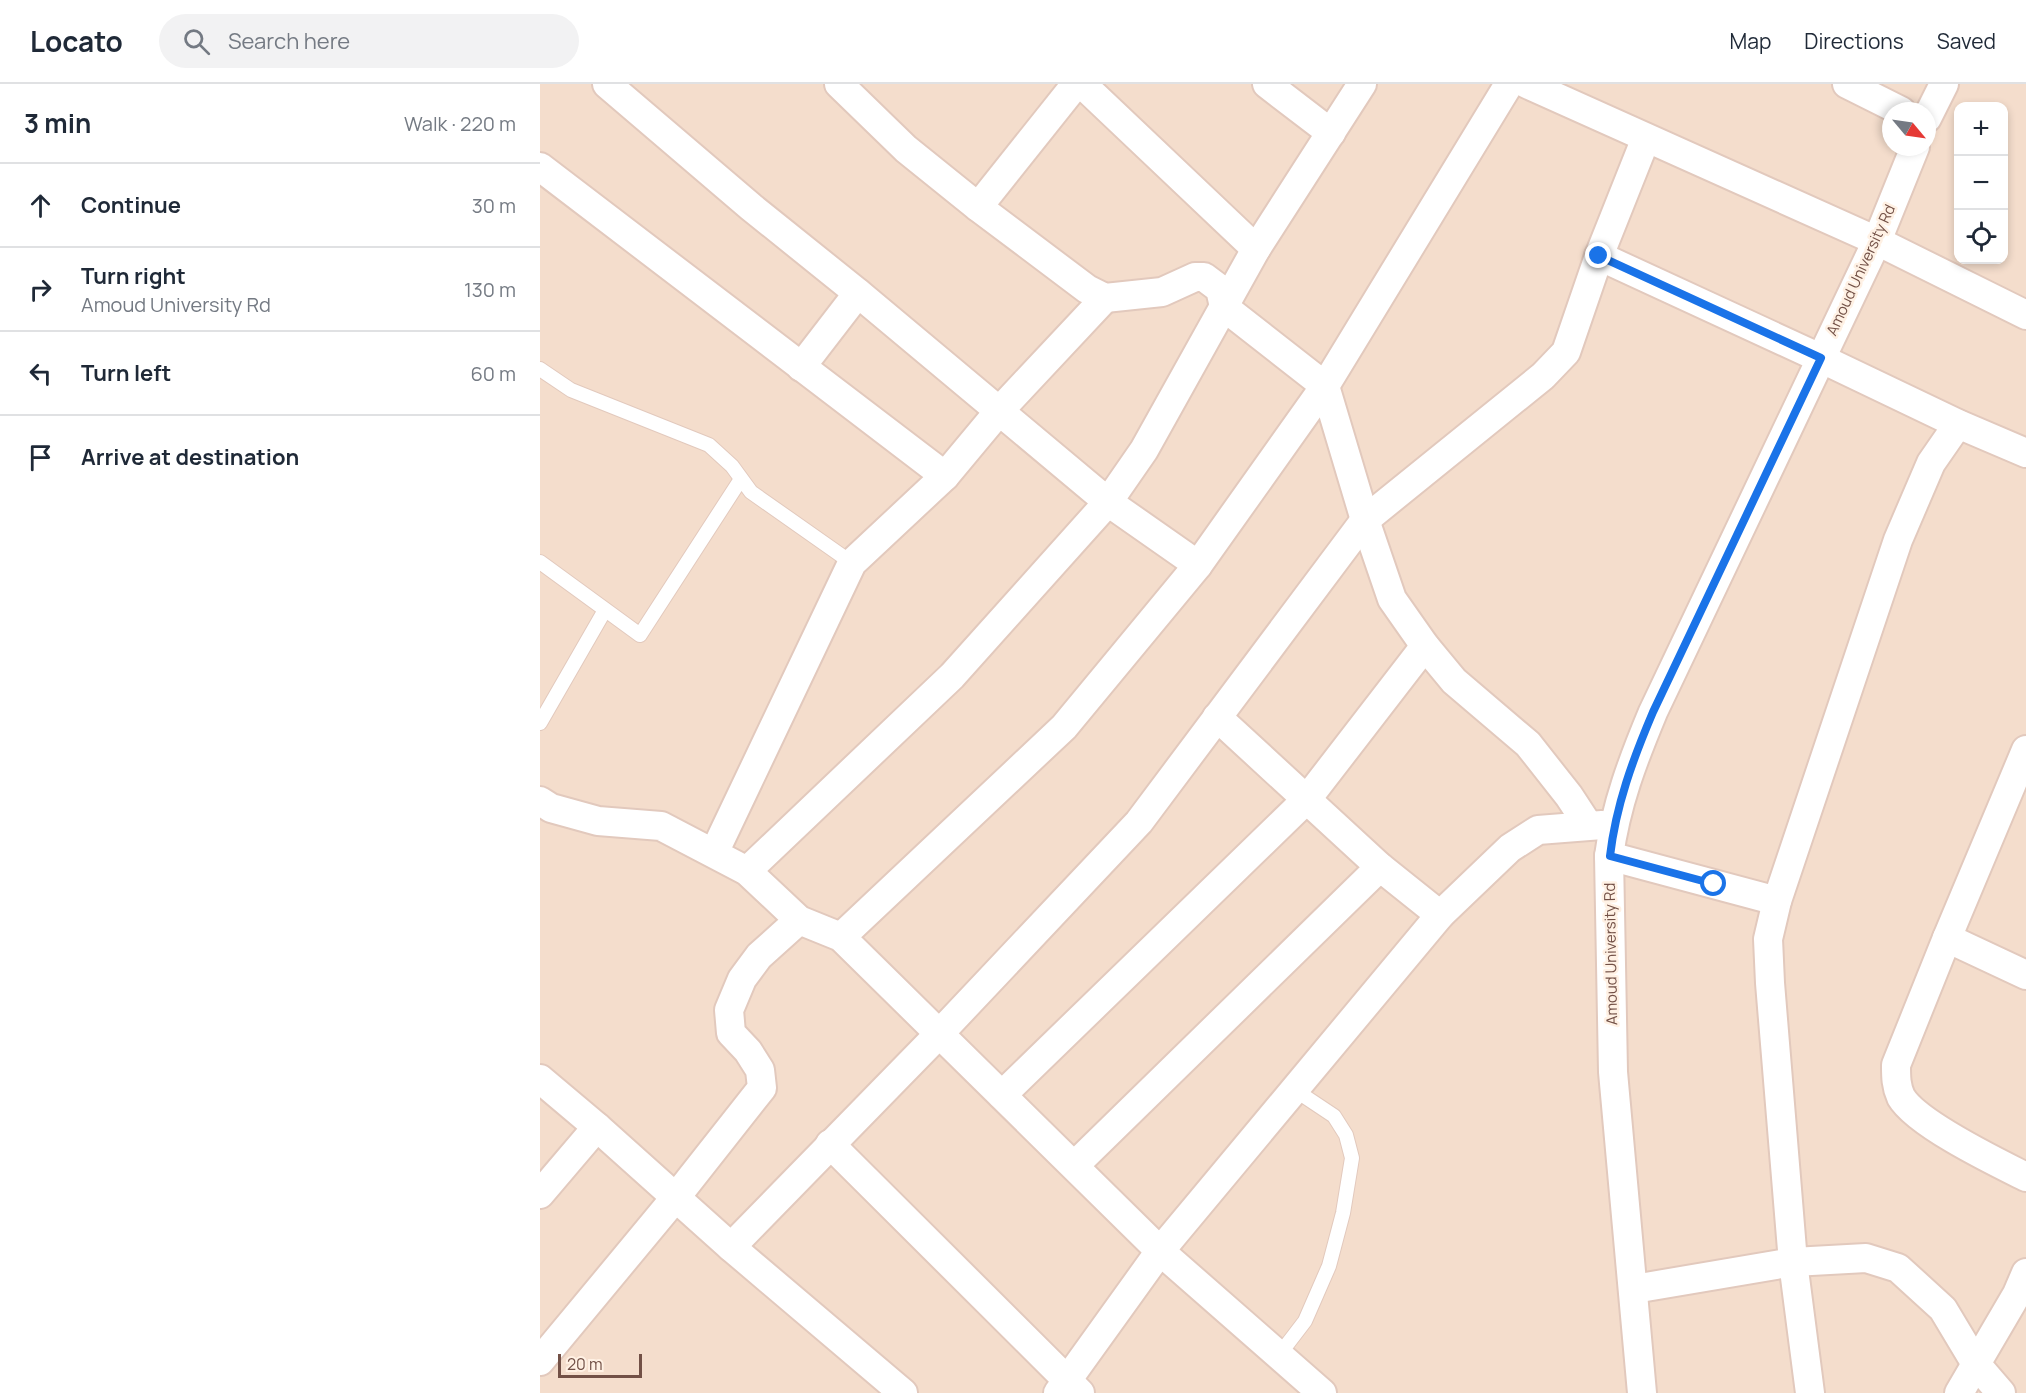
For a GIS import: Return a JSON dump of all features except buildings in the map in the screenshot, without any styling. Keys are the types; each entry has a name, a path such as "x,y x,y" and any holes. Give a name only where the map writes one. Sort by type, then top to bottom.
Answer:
{"street":[{"path":"607,84 751,207 1000,410 1108,502 1198,565"},
{"path":"839,84 906,149 978,207 1088,289 1105,298 1162,292 1195,277 1204,277 1220,289 1224,307 1325,386 1365,520 1392,599 1425,646 1454,681 1528,744 1569,796 1601,825"},
{"path":"978,207 1077,84"},
{"path":"1082,84 1256,249"},
{"path":"1267,84 1331,133"},
{"path":"747,871 952,676 1108,502 1144,450 1256,249 1362,84"},
{"path":"841,937 1064,727 1198,565 1325,386 1509,84"},
{"path":"1527,84 1877,241 2026,315"},
{"path":"1847,84 1883,102"},
{"path":"1935,102 1944,84"},
{"path":"731,1247 939,1034 1139,822 1365,520 1543,376 1566,352 1599,256 1646,138"},
{"name":"Amoud University Rd","path":"1642,1393 1613,1072 1610,856 1601,825 1877,241 1911,156"},
{"path":"540,167 945,476"},
{"path":"1599,256 1958,424 2026,453"},
{"path":"801,367 858,293"},
{"path":"714,852 852,563 945,476 1000,410 1105,298"},
{"path":"1810,1393 1793,1262 1768,939 1777,901 1901,531 1931,463 1958,424"},
{"path":"1002,1095 1307,799 1425,646"},
{"path":"1217,717 1380,867 1440,915"},
{"path":"2026,750 1896,1065 1896,1083 1902,1098 1912,1111 1972,1150 2026,1177"},
{"path":"540,801 551,808 598,820 661,826 747,871 799,920 841,937 1160,1251 1322,1393"},
{"path":"830,1144 1069,1389 1160,1251 1440,915 1510,848 1538,830 1601,825"},
{"path":"1610,856 1777,901"},
{"path":"1075,1165 1380,867"},
{"path":"540,1360 676,1197 762,1088 760,1070 748,1051 731,1033 729,1010 742,979 759,956 799,920"},
{"path":"1947,938 2026,975"},
{"path":"540,1080 903,1393"},
{"path":"540,1194 597,1127"},
{"path":"1634,1289 1793,1262 1866,1258 1898,1268 1943,1310 1976,1364 2001,1393"},
{"path":"1959,1393 2017,1294 2026,1273"}],"lane":[{"path":"540,369 571,390 709,445 732,466 751,492 852,563"},
{"path":"540,562 640,634 741,479"},
{"path":"540,723 605,610"},
{"path":"1279,1355 1305,1321 1329,1266 1343,1213 1352,1158 1346,1135 1334,1116 1295,1090"}],"shaded area":[{"path":"540,84 2026,84 2026,1393 540,1393"}],"route":[{"path":"1599,256 1821,358 1653,712 1628,771 1614,825 1610,856 1714,884"}]}
